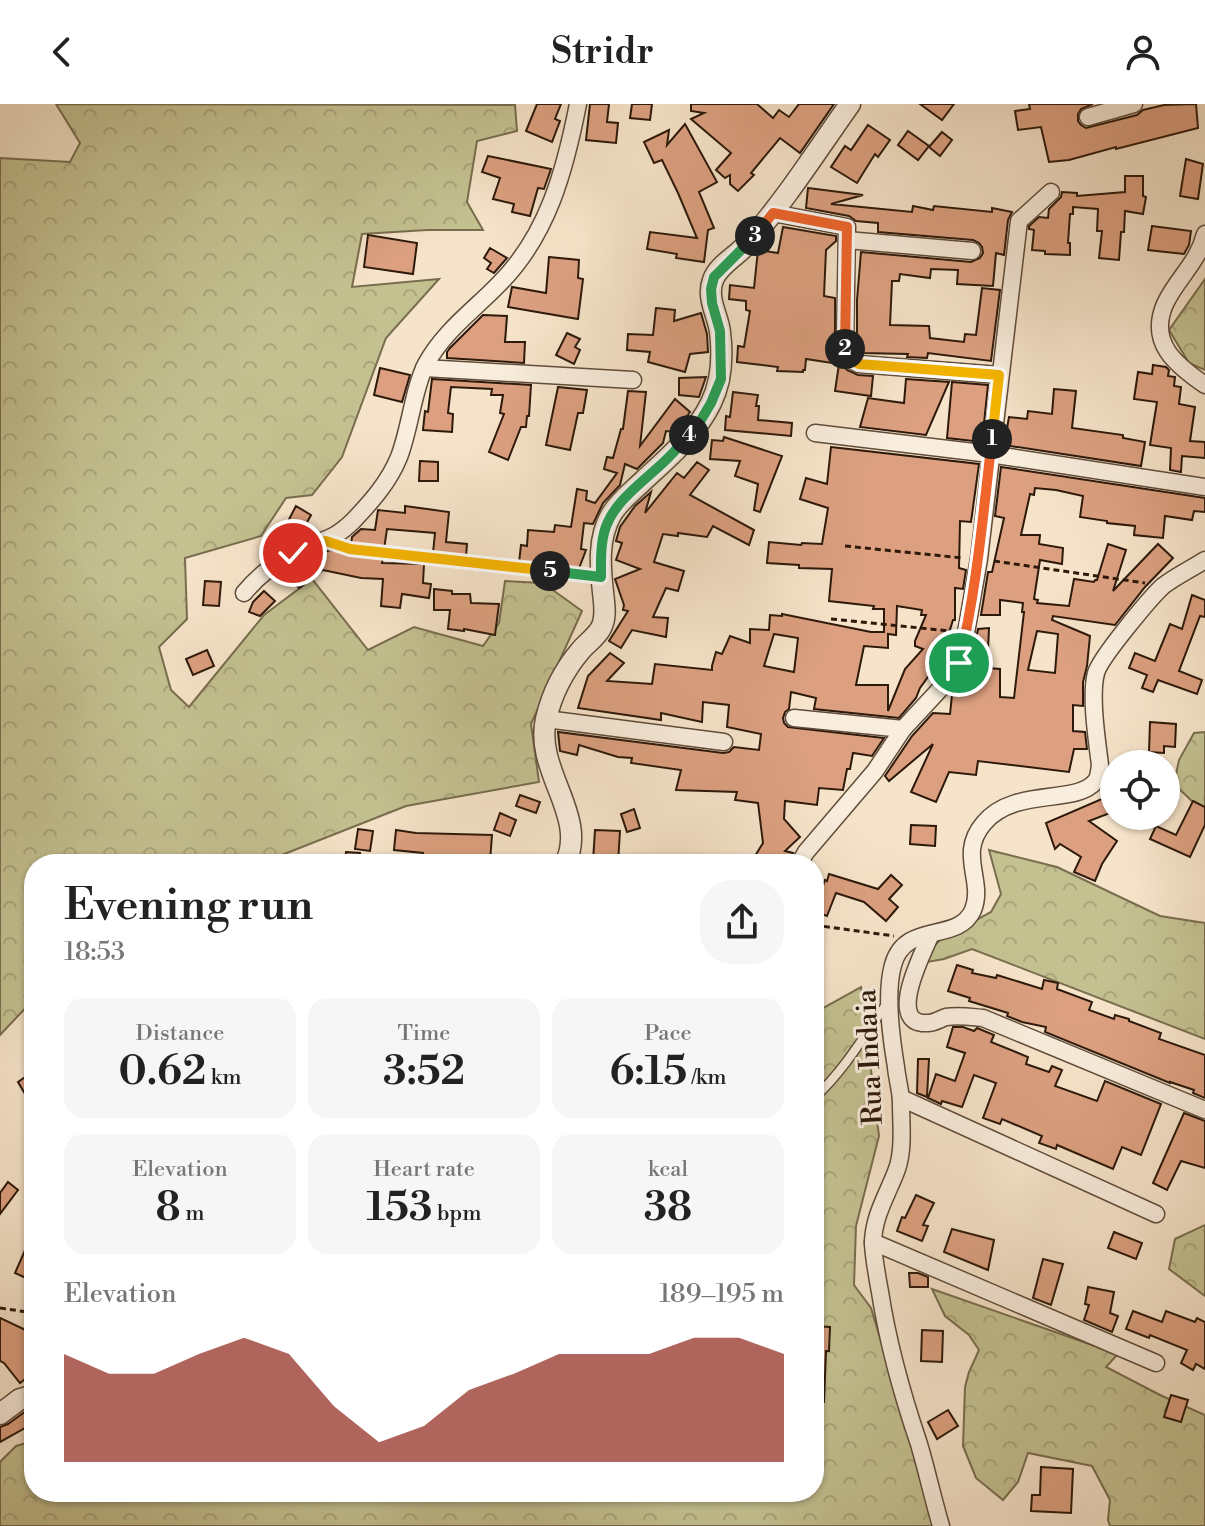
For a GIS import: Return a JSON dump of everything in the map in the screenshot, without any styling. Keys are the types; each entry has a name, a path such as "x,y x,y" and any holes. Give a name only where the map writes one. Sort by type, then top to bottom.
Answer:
{"street":[{"path":"244,593 254,580 293,553 340,534 378,493 403,447 424,368 437,345 501,283 528,250 551,207 570,146 578,104"},
{"path":"570,854 569,818 553,778 544,735 555,690 571,662 601,629 604,607 601,547 604,530 624,499 668,459 698,425 711,403 721,379 720,331 711,289 714,277 773,213 850,104"},
{"path":"1088,117 1134,104"},
{"path":"805,854 875,771 903,729 959,663 979,559 1019,221 1051,192"},
{"path":"773,213 847,234 972,251"},
{"path":"847,234 845,353 849,359 859,364 999,375"},
{"path":"1205,234 1199,255 1164,305 1160,330 1167,354 1205,385"},
{"path":"424,368 633,380"},
{"path":"815,433 990,454 1205,487"},
{"path":"911,938 949,930 972,913 976,900 971,851 978,829 987,819 1003,808 1028,799 1076,792 1095,782 1100,765 1094,697 1096,672 1103,658 1156,593 1205,560"},
{"path":"794,718 903,729"},
{"path":"546,719 724,742"},
{"path":"931,934 910,984 907,1000 909,1014 916,1021 928,1023 964,1016 983,1018 1205,1110"},
{"name":"Rua Indaia","path":"911,938 899,951 893,964 890,999 891,1036 901,1098 900,1154 898,1167 876,1218 873,1242 890,1344 941,1526"},
{"path":"901,1098 1156,1214"},
{"path":"873,1242 1156,1363"},
{"path":"0,1414 24,1398"}],"lane":[{"path":"824,1089 890,999"}],"path":[{"path":"326,541 350,549 601,577"},
{"path":"845,546 979,559 1165,585"},
{"path":"831,619 966,633"},
{"path":"824,926 911,938"},
{"path":"0,1308 24,1312"}],"green space":[{"path":"56,104 515,105 517,131 477,141 467,202 483,230 362,234 352,287 439,279 386,338 342,457 312,495 286,498 261,536 185,558 187,619 159,647 171,690 189,707 264,615 312,579 368,650 414,627 483,646 499,623 505,581 543,583 582,611 531,724 539,782 406,806 284,854 24,854 24,1010 0,1035 0,158 70,162 80,143"},
{"path":"1205,279 1205,370 1189,363 1169,330"},
{"path":"1205,732 1205,818 1180,790 1180,758 1194,733"},
{"path":"989,850 1057,867 1160,916 1205,923 1205,1039 972,949 927,962 931,949 941,939 991,912 1001,894"},
{"path":"861,987 879,1136 856,1226 854,1285 871,1308 936,1526 0,1526 0,1462 16,1446 24,1444 24,1502 824,1502 824,1007"},
{"path":"1205,1225 1205,1296 1169,1269 1175,1239"},
{"path":"932,1289 1118,1354 1106,1367 1205,1415 1205,1526 1110,1526 1110,1500 1092,1466 1028,1453 1018,1482 1003,1500 976,1478 963,1446 965,1387 979,1350 969,1335 945,1316"}],"building":[{"path":"537,104 561,104 555,119 560,121 552,142 526,131"},
{"path":"590,104 609,104 607,122 618,123 616,143 586,140"},
{"path":"632,104 652,104 650,120 630,118"},
{"path":"691,104 757,104 773,118 779,110 789,117 799,104 834,104 800,153 780,138 751,173 754,175 738,191 730,184 730,175 725,178 716,170 731,153 691,119 704,113 691,111"},
{"path":"920,104 954,104 942,120"},
{"path":"1029,104 1093,104 1081,109 1078,114 1078,121 1086,128 1164,105 1196,104 1198,128 1069,160 1049,162 1041,127 1018,130 1015,111 1030,109"},
{"path":"685,124 717,182 699,192 714,228 708,230 704,262 647,249 650,232 697,238 662,160 654,163 644,142 669,130 667,145"},
{"path":"868,125 890,140 878,157 875,154 857,183 831,167 845,146 851,150"},
{"path":"908,131 929,146 918,160 898,145"},
{"path":"942,132 952,140 940,156 929,147"},
{"path":"488,156 551,169 544,189 538,188 530,216 512,212 514,204 493,199 500,178 482,172"},
{"path":"1186,159 1203,164 1198,199 1180,196"},
{"path":"1125,176 1143,176 1143,196 1146,197 1143,214 1125,211 1119,260 1099,258 1102,231 1097,231 1098,209 1073,207 1068,243 1070,255 1032,250 1034,230 1029,226 1039,217 1048,218 1049,209 1062,192 1077,193 1077,196 1125,192"},
{"path":"808,188 863,195 831,204 912,212 913,206 933,210 934,206 992,212 992,208 1012,212 1008,220 1004,255 996,253 993,286 957,284 958,270 931,269 930,278 900,274 899,281 892,281 890,325 929,326 930,338 964,342 965,334 976,335 982,288 1000,290 991,361 928,353 927,358 907,357 908,354 862,353 857,350 861,252 971,262 980,258 982,247 973,240 878,232 878,223 856,221 849,216 806,208"},
{"path":"1152,226 1191,231 1184,254 1148,250"},
{"path":"783,227 836,236 836,241 826,250 824,296 835,298 835,352 847,370 873,376 871,396 835,391 839,364 806,359 803,372 777,371 778,367 737,362 738,346 744,347 750,311 746,310 746,301 729,299 730,285 754,288 758,250 778,253"},
{"path":"368,235 417,243 413,274 364,267"},
{"path":"490,248 507,258 494,273 487,269 491,263 484,258"},
{"path":"549,257 579,260 578,278 583,279 578,319 508,307 512,287 546,293"},
{"path":"656,308 675,310 674,321 701,313 708,352 690,354 685,372 648,362 650,352 627,350 628,334 653,335"},
{"path":"483,315 507,316 505,342 525,342 524,363 447,358 450,348"},
{"path":"567,333 580,339 575,347 580,350 574,364 556,355"},
{"path":"1153,365 1166,367 1168,376 1175,377 1174,386 1181,387 1179,404 1195,407 1190,441 1205,442 1205,458 1182,456 1181,472 1170,470 1171,448 1150,445 1157,402 1134,399 1138,372 1152,374"},
{"path":"380,368 410,375 402,402 374,395"},
{"path":"706,377 699,397 679,395 679,378"},
{"path":"432,379 531,385 526,427 521,427 508,460 489,452 504,414 500,413 503,395 491,395 492,389 451,387 448,413 453,414 452,432 423,430"},
{"path":"906,379 949,382 926,435 860,427 868,398 904,403"},
{"path":"952,382 988,385 982,442 947,438"},
{"path":"558,387 587,390 583,413 578,413 570,450 546,445"},
{"path":"1054,389 1076,391 1072,428 1123,435 1123,438 1145,442 1141,466 1004,445 1009,417 1027,419 1028,411 1052,414"},
{"path":"628,391 646,392 640,446 675,399 690,412 675,432 666,431 663,443 637,469 625,464 620,485 603,503 593,524 584,523 581,549 586,550 578,571 519,563 521,545 527,546 528,530 554,532 555,525 571,527 577,489 587,491 586,500 595,503 617,473 604,469 607,457 613,458 623,429"},
{"path":"733,392 758,395 758,420 792,423 791,436 725,430"},
{"path":"724,437 782,456 760,512 754,510 758,484 735,476 740,461 710,459 712,440 723,441"},
{"path":"831,447 979,464 971,522 960,521 959,568 966,570 963,589 955,588 955,620 941,659 899,718 814,709 816,698 791,692 789,709 783,718 788,727 884,738 872,756 853,753 843,790 819,788 817,805 785,801 784,819 800,837 785,851 793,854 756,854 763,843 758,803 735,800 737,792 676,790 681,770 631,763 632,758 579,745 577,755 560,751 558,732 723,753 734,747 759,750 761,734 727,727 729,705 703,702 702,722 661,713 661,720 578,708 588,676 610,653 624,663 607,681 652,684 655,664 712,670 716,652 722,654 730,636 750,643 750,629 769,630 770,615 782,614 884,632 884,609 829,601 832,569 767,563 769,542 822,544 828,508 800,499 806,478 827,484","holes":["897,606 922,610 921,615 926,615 915,646 923,649 905,669 888,711 888,685 856,685 864,646 888,648 888,634 896,635","774,634 798,638 794,672 764,666"]},
{"path":"420,461 438,462 438,481 419,481"},
{"path":"697,462 709,470 690,495 754,530 749,545 713,526 707,537 663,534 654,562 684,571 678,591 666,588 653,617 668,618 666,637 632,630 621,648 609,641 628,611 623,610 615,579 640,569 616,560 622,543 616,541 620,527 635,506 651,492 645,513 677,473 684,478"},
{"path":"1001,467 1205,498 1205,512 1194,511 1192,520 1165,516 1163,538 1134,535 1135,526 1080,517 1083,496 1035,488 1034,495 1030,494 1021,535 1040,535 1039,544 1063,548 1062,564 1040,560 1034,599 1038,600 1037,603 1069,606 1074,579 1097,580 1108,544 1126,550 1113,591 1158,544 1173,558 1115,625 1053,616 1052,620 1090,636 1083,706 1073,705 1073,731 1085,732 1087,749 1074,749 1069,772 978,761 976,775 949,772 936,802 911,792 933,744 889,781 885,776 912,736 933,713 950,714 952,695 957,695 957,685 963,676 986,677 988,668 1000,669 1000,697 1014,698 1023,603 1000,600 1000,615 981,615 988,572 992,572 1004,518 995,516","holes":["1037,631 1058,634 1055,673 1028,670"]},
{"path":"296,506 311,515 300,535 285,527"},
{"path":"405,506 449,512 446,542 467,544 466,556 433,553 435,533 387,529 382,563 424,564 423,583 431,584 429,598 402,594 400,608 381,606 383,579 323,570 299,588 285,572 330,550 350,553 352,537 361,529 375,530 378,510 405,513"},
{"path":"205,581 221,582 219,606 203,605"},
{"path":"434,589 452,591 452,594 470,594 471,603 499,604 495,635 448,629 450,610 434,610"},
{"path":"264,591 275,601 260,616 249,612 253,602"},
{"path":"1192,595 1205,600 1205,617 1200,616 1179,671 1202,680 1197,694 1158,680 1153,692 1142,688 1147,675 1129,668 1135,653 1155,661 1170,624 1182,629"},
{"path":"989,628 988,650 974,649 978,629"},
{"path":"207,650 214,666 193,675 186,659"},
{"path":"1150,722 1176,724 1175,747 1149,750"},
{"path":"520,795 540,802 536,813 516,806"},
{"path":"1100,800 1100,817 1089,821 1117,841 1095,881 1074,872 1081,857 1060,844 1055,849 1046,823"},
{"path":"1193,801 1205,807 1205,825 1190,857 1150,839 1154,830 1176,835"},
{"path":"634,809 640,828 627,832 621,814"},
{"path":"500,813 516,820 510,836 494,830"},
{"path":"911,825 936,826 935,846 910,844"},
{"path":"358,829 373,831 370,851 355,849"},
{"path":"396,830 492,835 491,854 423,854 394,850"},
{"path":"595,830 620,831 619,854 593,854"},
{"path":"829,874 878,889 891,875 902,885 889,899 898,907 886,921 864,902 836,893 827,916 824,915 824,883"},
{"path":"957,965 973,970 972,973 996,978 997,975 1042,989 1044,980 1058,983 1057,989 1092,1002 1089,1010 1114,1019 1115,1015 1129,1019 1161,1033 1159,1039 1205,1055 1205,1098 1193,1093 1194,1090 1045,1032 1046,1027 1022,1022 1007,1016 1008,1013 948,991"},
{"path":"953,1027 974,1031 977,1028 994,1035 991,1042 1028,1057 1026,1064 1049,1072 1052,1066 1062,1070 1055,1086 1097,1101 1105,1081 1161,1104 1141,1155 1122,1147 1113,1169 1057,1145 1056,1149 1039,1143 1042,1136 1002,1119 1000,1124 983,1118 996,1083 974,1075 962,1107 942,1101 941,1104 928,1098 936,1074 955,1081 965,1053 947,1047"},
{"path":"918,1059 929,1059 927,1097 917,1093"},
{"path":"24,1078 24,1092 18,1082"},
{"path":"1184,1113 1205,1121 1205,1168 1181,1161 1167,1190 1153,1183"},
{"path":"8,1182 18,1190 0,1214 0,1193"},
{"path":"916,1195 934,1203 923,1225 928,1226 922,1241 897,1231"},
{"path":"952,1229 994,1240 988,1270 944,1252"},
{"path":"1114,1232 1142,1243 1136,1259 1108,1248"},
{"path":"24,1253 24,1277 15,1273"},
{"path":"1043,1259 1063,1264 1051,1305 1033,1298"},
{"path":"909,1273 928,1277 928,1287 910,1287"},
{"path":"1088,1287 1114,1292 1110,1313 1118,1316 1112,1332 1084,1320 1089,1305 1085,1304"},
{"path":"1133,1311 1162,1322 1166,1311 1195,1322 1197,1318 1205,1322 1205,1369 1196,1364 1193,1370 1181,1363 1187,1350 1126,1329"},
{"path":"0,1318 24,1329 24,1380 20,1383 0,1361"},
{"path":"824,1327 830,1327 829,1351 826,1351 824,1402"},
{"path":"922,1330 943,1331 942,1362 921,1361"},
{"path":"1171,1395 1188,1400 1181,1422 1164,1417"},
{"path":"948,1410 958,1426 937,1439 928,1422"},
{"path":"24,1412 24,1429 0,1442 0,1427"},
{"path":"1041,1467 1073,1469 1071,1513 1031,1511 1032,1495 1040,1495"}],"route":[{"path":"293,553 326,541 350,549 601,577 601,547 604,530 612,514 698,425 721,379 720,331 711,289 714,277 773,213 847,227 845,353 849,359 859,364 999,375 979,559 959,663"}]}
